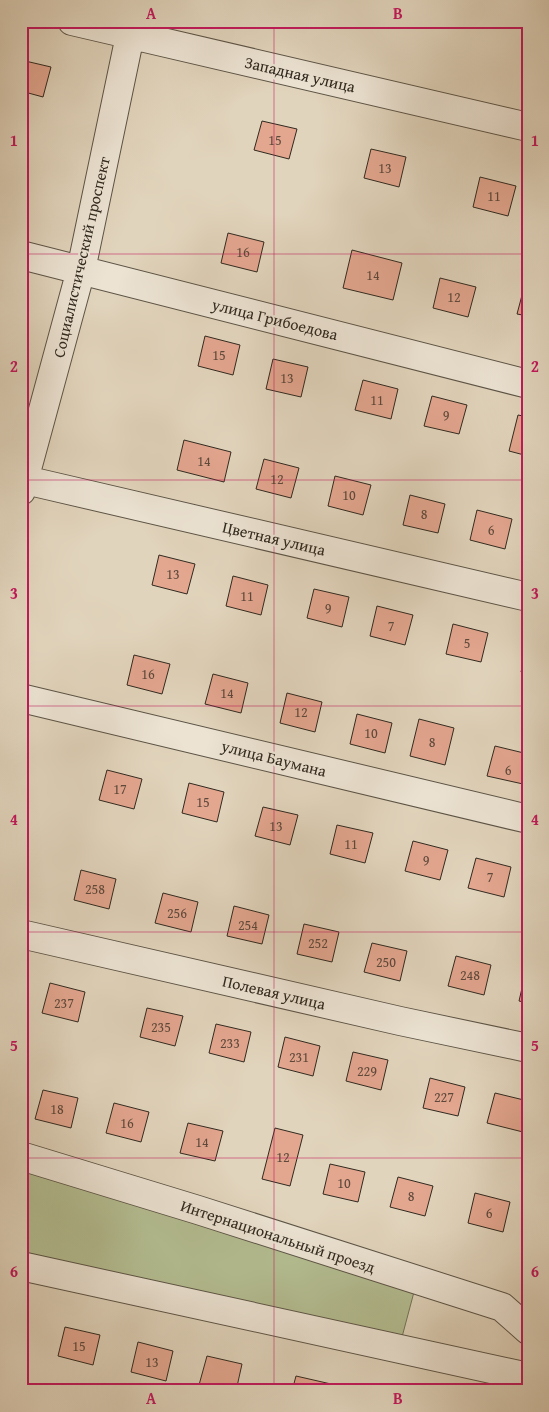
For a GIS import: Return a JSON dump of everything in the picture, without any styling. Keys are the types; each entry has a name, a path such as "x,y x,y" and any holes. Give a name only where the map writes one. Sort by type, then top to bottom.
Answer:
{"street":[{"name":"Западная улица","path":"72,21 132,28 528,127"},
{"name":"Социалистический проспект","path":"22,483 81,270 132,28"},
{"name":"улица Грибоедова","path":"21,255 528,384"},
{"name":"Цветная улица","path":"22,483 528,597"},
{"name":"улица Баумана","path":"21,698 528,819"},
{"name":"Полевая улица","path":"21,934 528,1048"},
{"name":"Интернациональный проезд","path":"21,1156 502,1307 528,1330"},
{"path":"21,1266 528,1377"}],"green space":[{"path":"21,1169 414,1292 402,1337 21,1252"}],"building":[{"path":"21,60 51,67 43,97 21,91"},
{"path":"262,121 297,129 289,159 254,150"},
{"path":"371,149 406,157 399,187 364,178"},
{"path":"21,173 28,175 21,200"},
{"path":"480,177 516,186 508,216 473,207"},
{"path":"228,233 264,242 257,272 221,263"},
{"path":"352,250 402,263 393,300 343,288"},
{"path":"440,278 476,287 468,317 433,308"},
{"path":"525,284 528,285 528,316 517,314"},
{"path":"205,336 240,345 233,375 198,366"},
{"path":"273,359 308,367 301,397 266,389"},
{"path":"363,380 398,389 391,419 355,410"},
{"path":"432,396 467,405 459,434 424,426"},
{"path":"518,415 528,417 528,456 509,451"},
{"path":"184,440 231,452 224,482 177,470"},
{"path":"264,459 299,468 291,498 256,489"},
{"path":"335,476 371,485 363,515 328,506"},
{"path":"410,495 445,504 438,533 403,525"},
{"path":"477,510 512,519 505,549 470,540"},
{"path":"159,555 195,564 187,594 152,585"},
{"path":"233,576 268,585 261,615 226,606"},
{"path":"314,589 349,597 342,627 307,618"},
{"path":"377,606 413,615 405,645 370,636"},
{"path":"453,624 488,633 481,662 446,654"},
{"path":"528,644 528,673 521,672"},
{"path":"134,655 170,664 162,694 127,685"},
{"path":"213,674 248,683 241,713 205,704"},
{"path":"287,693 322,702 315,732 280,723"},
{"path":"357,714 392,723 385,753 350,744"},
{"path":"419,719 454,728 445,765 410,756"},
{"path":"495,746 528,754 528,764 523,784 487,776"},
{"path":"107,770 142,779 134,809 99,800"},
{"path":"189,783 224,792 217,822 182,813"},
{"path":"263,807 298,815 290,845 255,836"},
{"path":"337,825 373,833 365,863 330,854"},
{"path":"413,841 448,850 440,880 405,871"},
{"path":"476,858 511,867 504,897 468,888"},
{"path":"81,870 116,879 109,909 74,900"},
{"path":"163,893 198,902 191,932 155,923"},
{"path":"234,906 269,915 262,944 227,936"},
{"path":"304,924 339,932 332,962 297,954"},
{"path":"372,943 407,951 400,981 364,972"},
{"path":"456,956 491,965 484,995 448,986"},
{"path":"526,971 528,972 528,1003 519,1001"},
{"path":"50,983 85,992 78,1022 42,1013"},
{"path":"147,1008 183,1016 175,1046 140,1037"},
{"path":"216,1024 251,1032 244,1062 209,1053"},
{"path":"285,1037 320,1046 313,1076 278,1067"},
{"path":"353,1052 388,1060 381,1090 346,1081"},
{"path":"430,1078 465,1087 458,1116 423,1108"},
{"path":"43,1090 78,1098 71,1128 35,1119"},
{"path":"495,1093 528,1101 523,1132 487,1123"},
{"path":"114,1103 149,1112 141,1142 106,1133"},
{"path":"188,1123 223,1131 215,1161 180,1153"},
{"path":"275,1128 303,1135 290,1186 262,1179"},
{"path":"330,1164 365,1172 358,1202 323,1194"},
{"path":"398,1177 433,1186 425,1216 390,1207"},
{"path":"475,1193 510,1202 503,1232 468,1223"},
{"path":"21,1312 27,1314 21,1337"},
{"path":"65,1327 100,1335 93,1365 58,1356"},
{"path":"138,1342 173,1351 166,1381 131,1372"},
{"path":"207,1356 242,1364 236,1391 222,1391 199,1385"},
{"path":"296,1376 331,1384 330,1391 292,1391"}]}
